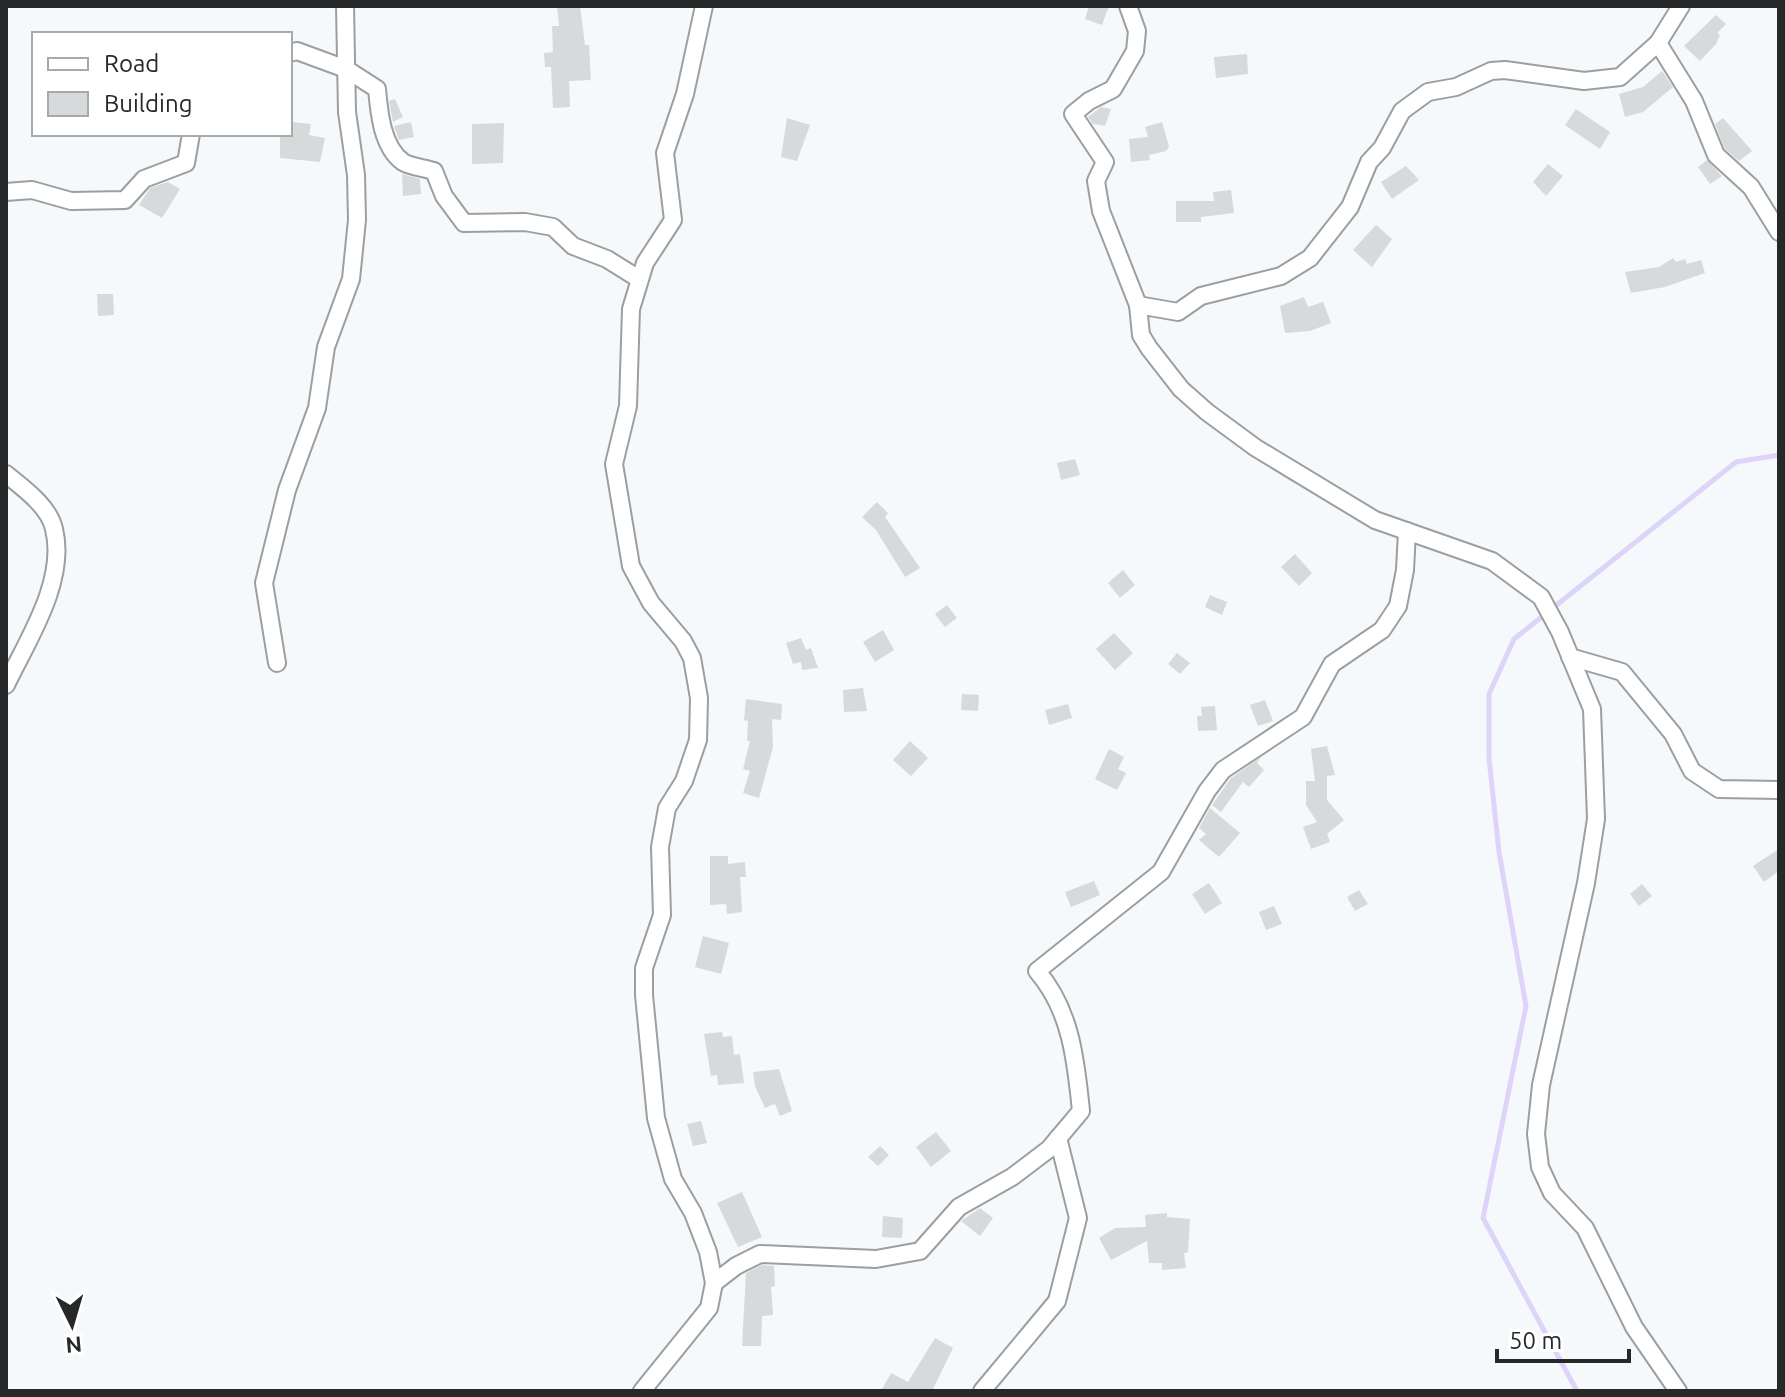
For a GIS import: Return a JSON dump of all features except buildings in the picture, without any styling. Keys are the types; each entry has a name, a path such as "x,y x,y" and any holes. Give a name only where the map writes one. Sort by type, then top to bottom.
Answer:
{"street":[{"path":"277,663 264,583 287,490 317,408 326,347 351,279 357,220 356,175 347,112 345,6"},
{"path":"642,1391 709,1308 714,1283 708,1252 693,1213 673,1179 656,1118 644,995 644,968 662,915 660,847 667,808 684,781 700,726 692,658 677,630 651,603 631,566 614,475 614,454 626,419 631,309 645,263 673,220 665,153 685,94 704,6"},
{"path":"1128,6 1137,31 1135,51 1113,89 1089,101 1073,114 1105,162 1096,181 1101,211 1138,305 1141,335 1149,348 1181,389 1207,412 1338,500 1375,520 1492,561 1530,587 1541,597 1592,709 1596,819 1586,883 1541,1085 1536,1134 1540,1167 1552,1193 1585,1228 1634,1327 1678,1391"},
{"path":"1138,305 1178,312 1201,296 1269,280 1302,265 1323,246 1341,215 1350,207 1369,162 1382,148 1402,111 1428,92 1456,87 1491,71 1505,70 1572,80 1611,79 1629,72 1658,43 1681,6"},
{"path":"1658,43 1694,101 1716,155 1751,187 1779,232"},
{"path":"292,52 297,51 346,69 377,89 380,121 394,152 404,163 434,171 444,196 464,223 525,222 553,227 573,246 607,259 639,279"},
{"path":"6,192 32,190 71,201 125,200 144,179 186,163 191,136"},
{"path":"6,474 32,495 54,526 56,555 42,615 6,685"},
{"path":"714,1283 736,1266 760,1254 876,1259 920,1251 959,1207 1012,1177 1058,1138 1081,1111 1077,1067 1054,992 1037,971 1161,872 1207,791 1223,770 1303,717 1332,664 1382,630 1398,606 1405,570 1407,531"},
{"path":"1570,657 1622,672 1673,734 1692,771 1719,789 1779,790"},
{"path":"982,1391 1057,1301 1078,1218 1058,1138"}],"waterway":[{"path":"1577,1391 1483,1218 1526,1006 1499,852 1489,758 1489,694 1514,639 1736,462 1779,455"}]}
